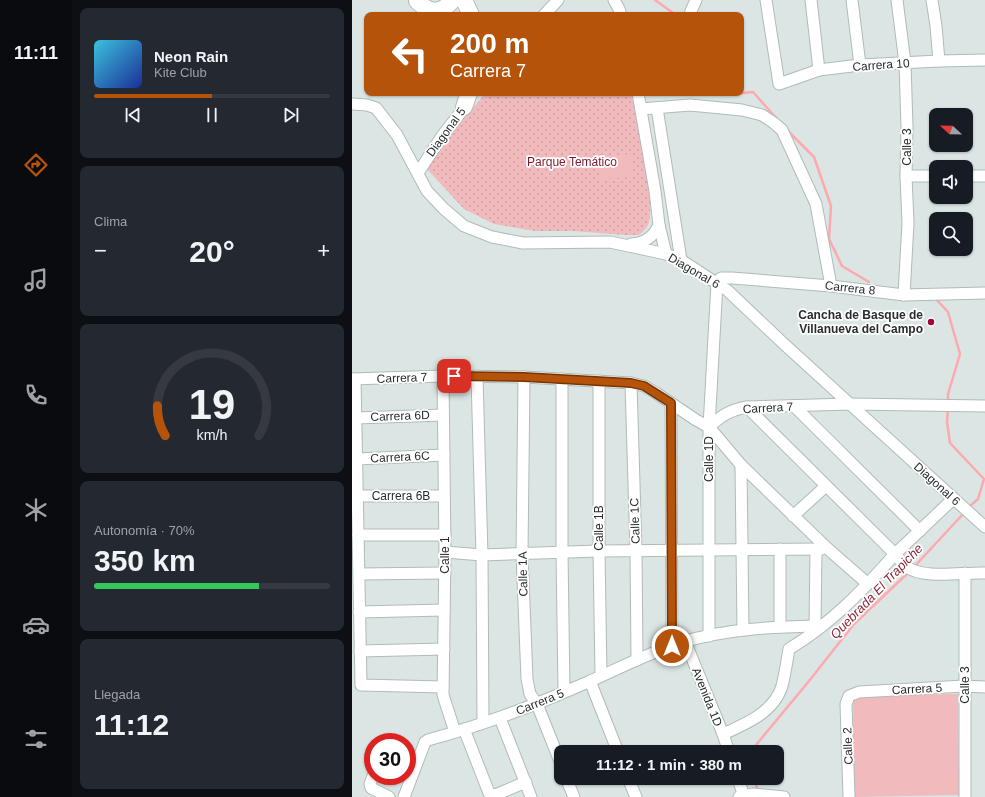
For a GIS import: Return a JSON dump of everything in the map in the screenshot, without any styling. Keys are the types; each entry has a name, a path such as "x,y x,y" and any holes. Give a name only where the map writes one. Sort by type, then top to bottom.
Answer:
{"highway":[{"path":"419,5 431,10 440,10 448,6 453,0"},
{"path":"464,0 470,12"}],"street":[{"path":"547,12 558,0"},
{"path":"614,0 620,12"},
{"path":"691,12 696,0"},
{"name":"Carrera 10","path":"766,0 779,84 819,70 860,65 985,60"},
{"path":"811,0 819,70"},
{"path":"852,0 860,65"},
{"name":"Calle 3","path":"897,0 905,63 907,127 906,176 908,223 904,295"},
{"path":"932,0 939,61"},
{"path":"639,96 655,191 659,225 666,254"},
{"name":"Diagonal 5","path":"418,173 467,100"},
{"name":"Diagonal 6","path":"355,104 368,105 376,108 397,136 427,191 444,209 464,226 492,237 524,244 610,242 666,254 681,260 717,283 727,290 985,527"},
{"path":"641,109 690,105 742,110 762,115 782,130 816,204 831,286"},
{"path":"657,108 681,260"},
{"path":"906,176 929,176"},
{"path":"973,176 985,176"},
{"path":"624,245 645,242 655,233 659,225"},
{"name":"Carrera 8","path":"717,283 722,278 732,278 831,286 904,295 985,293"},
{"name":"Calle 1D","path":"709,636 709,427 717,283"},
{"name":"Calle 1","path":"443,376 445,535 443,694 457,731 489,793 495,795 526,782"},
{"path":"478,376 482,555 483,723"},
{"name":"Carrera 7","path":"354,379 478,376 631,383 644,386 709,427 725,414 747,407 850,404 985,406"},
{"name":"Calle 1A","path":"524,377 522,554 527,679 530,694 537,704 554,746"},
{"path":"354,379 361,685 443,687"},
{"path":"562,379 564,692"},
{"name":"Calle 1B","path":"599,381 601,676"},
{"name":"Calle 1C","path":"631,383 636,551 637,660"},
{"path":"671,403 672,646"},
{"path":"794,406 920,531"},
{"path":"747,407 896,554 905,566 916,571 930,574 985,573"},
{"name":"Carrera 6D","path":"356,418 443,415"},
{"path":"709,427 741,465 828,549 868,584"},
{"name":"Carrera 6C","path":"357,459 444,455"},
{"path":"741,465 743,630"},
{"path":"793,516 826,486"},
{"name":"Carrera 6B","path":"357,496 444,496"},
{"path":"723,734 754,720 774,702 782,687 789,649 812,635 852,602 896,554 920,531 957,502"},
{"path":"358,535 445,535"},
{"name":"Carrera 5","path":"404,797 425,742 433,738 500,718 537,704 590,682 637,660 685,642 743,630 815,626 816,549"},
{"path":"445,552 482,555 599,551 828,549"},
{"path":"780,550 780,627"},
{"path":"359,574 444,573"},
{"name":"Calle 3","path":"965,573 965,797"},
{"path":"359,612 444,610"},
{"name":"Avenida 1D","path":"685,642 727,745"},
{"path":"360,651 444,649"},
{"path":"590,682 615,745"},
{"name":"Carrera 5","path":"849,696 859,692 964,686 985,687"},
{"name":"Calle 2","path":"849,696 846,704 849,797"},
{"path":"500,718 531,797"},
{"path":"370,785 371,788 389,797"},
{"path":"569,785 574,797"},
{"path":"631,785 636,797"},
{"path":"741,785 745,796 784,797"}],"green space":[{"name":"Parque Temático","path":"483,96 632,96 648,181 650,215 648,225 639,235 625,235 573,231 535,231 494,224 464,209 427,169 452,132"},
{"path":"632,154 634,177 601,179 599,156"},
{"path":"958,694 959,795 854,797 853,696"}],"waterway":[{"path":"655,0 672,12"},
{"path":"744,93 753,92 777,119"},
{"path":"787,130 814,157 831,206 829,239 842,266 869,282"},
{"path":"935,298 948,312 960,354 948,394 948,402"},
{"path":"948,408 947,422 950,443 984,479 978,499 969,507"},
{"name":"Quebrada El Trapiche","path":"913,568 964,513"},
{"name":"Quebrada El Trapiche","path":"756,745 854,624 910,571"},
{"name":"Quebrada El Trapiche","path":"756,785 758,791"}],"place":[{"name":"Cancha de Basque de Villanueva del Campo","path":"931,322"}],"route":[{"path":"454,376 524,377 631,383 644,386 671,403 672,646"}]}
